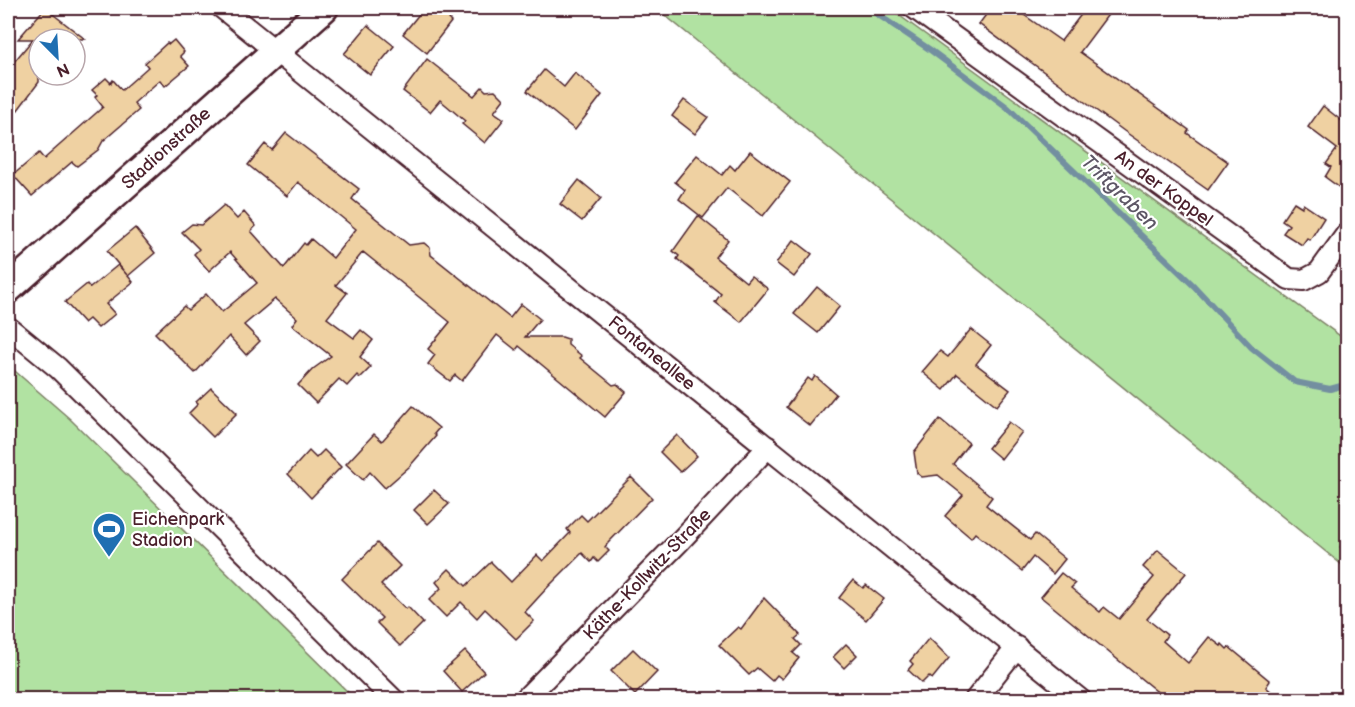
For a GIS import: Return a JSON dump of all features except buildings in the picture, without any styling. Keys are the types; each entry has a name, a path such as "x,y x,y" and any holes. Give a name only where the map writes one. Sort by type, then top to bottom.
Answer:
{"street":[{"name":"Fontaneallee","path":"222,8 1081,699"},
{"name":"Stadionstraße","path":"8,289 324,8"},
{"name":"An der Koppel","path":"914,8 1289,279 1304,280 1319,272 1347,232"},
{"path":"8,327 58,368 394,699"},
{"name":"Käthe-Kollwitz-Straße","path":"524,699 680,541 768,447"},
{"path":"975,699 1017,647"}],"green space":[{"path":"656,8 889,8 1347,341 1348,537 1340,547 1347,554 1347,569"},
{"name":"Eichenpark Stadion","path":"8,365 70,419 355,699 8,699"}],"waterway":[{"name":"Triftgraben","path":"868,8 929,49 1007,107 1194,286 1252,348 1295,382 1330,389 1348,384"}],"place":[{"name":"Eichenpark Stadion","path":"109,558"}]}
